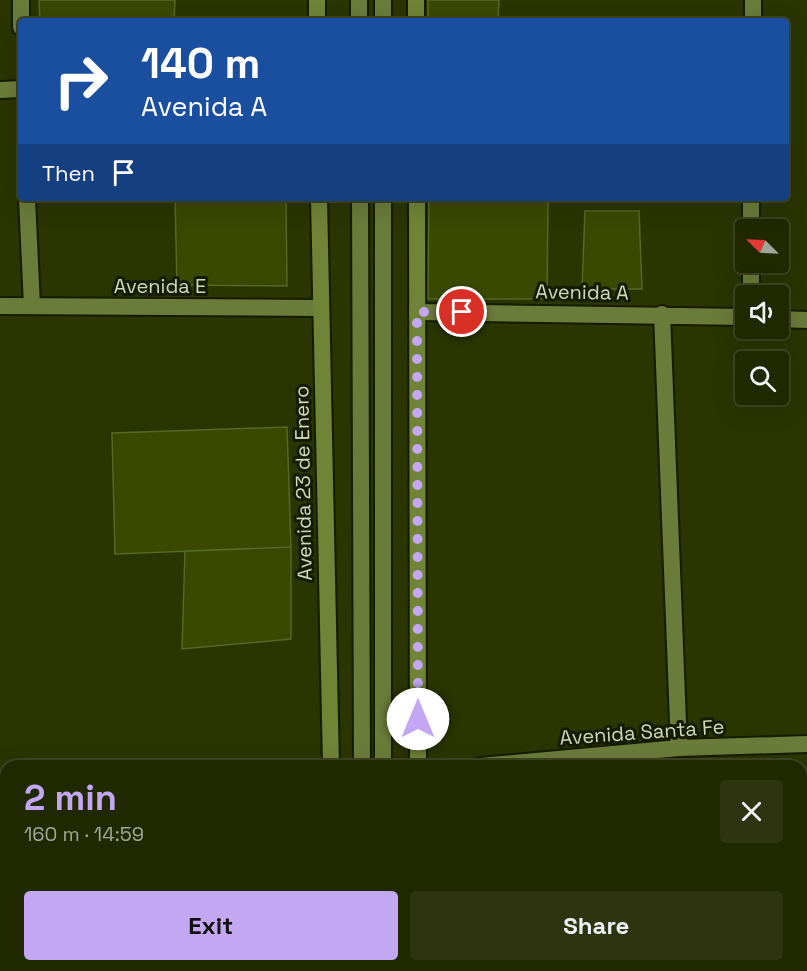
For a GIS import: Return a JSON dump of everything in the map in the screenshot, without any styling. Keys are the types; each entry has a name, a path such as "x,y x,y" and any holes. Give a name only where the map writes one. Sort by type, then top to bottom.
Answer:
{"main road":[{"path":"317,0 317,18"},
{"path":"416,0 416,18"},
{"name":"Avenida 23 de Enero","path":"319,201 331,760"},
{"path":"417,201 418,760"}],"street":[{"path":"21,0 21,18"},
{"path":"358,0 359,18"},
{"path":"383,0 383,18"},
{"path":"753,0 753,18"},
{"path":"0,90 18,90"},
{"path":"27,201 32,306"},
{"path":"360,201 362,760"},
{"path":"383,201 383,760"},
{"path":"751,219 752,201"},
{"name":"Avenida E","path":"0,306 320,308"},
{"name":"Avenida A","path":"417,312 735,317"},
{"path":"662,314 679,748"},
{"path":"789,319 807,320"},
{"name":"Avenida Santa Fe","path":"547,760 679,748 807,744"}],"building":[{"path":"39,0 175,0 174,18 40,18"},
{"path":"428,0 499,0 498,18 428,18"},
{"path":"175,201 286,201 287,286 177,285"},
{"path":"429,201 548,201 547,299 428,299"},
{"path":"585,211 639,211 642,289 582,289"},
{"path":"287,427 291,547 115,554 112,433"},
{"path":"291,547 291,639 182,649 185,551"}],"route":[{"path":"418,719 417,312 462,312"}]}
